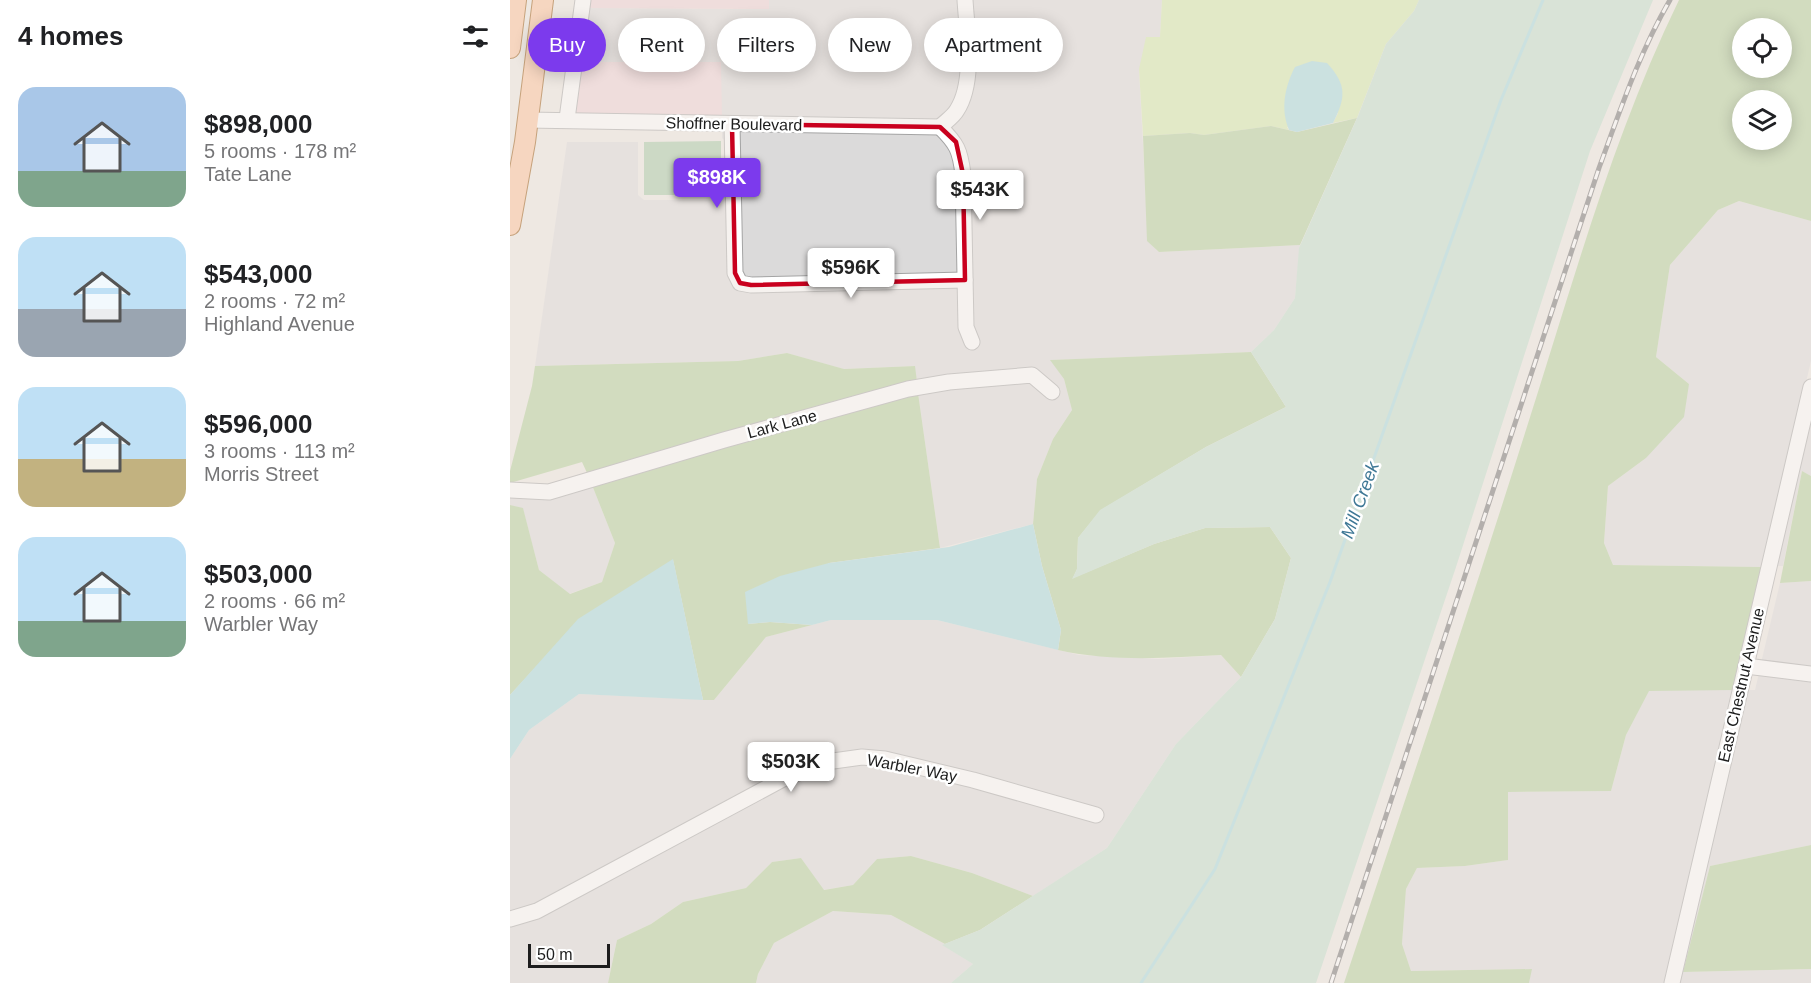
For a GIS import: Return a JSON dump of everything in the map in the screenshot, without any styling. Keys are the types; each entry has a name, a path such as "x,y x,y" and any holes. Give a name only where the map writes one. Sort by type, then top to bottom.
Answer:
{"main road":[{"path":"510,48 516,0"},
{"path":"510,225 517,142 527,120 543,0"}],"street":[{"path":"567,119 583,0"},
{"path":"965,0 968,48 966,86 955,113 940,127 956,142 960,153 963,174 966,327 972,342"},
{"name":"Shoffner Boulevard","path":"527,120 940,127"},
{"path":"732,124 735,273 740,283 751,285 965,280"},
{"name":"Lark Lane","path":"510,490 549,492 885,396 949,382 1032,375 1052,392"},
{"name":"East Chestnut Avenue","path":"1672,983 1811,387"},
{"path":"1746,666 1811,674"},
{"name":"Warbler Way","path":"510,920 537,910 783,778 826,762 862,757 885,759 973,780 1096,815"}],"highlighted area":[{"path":"732,124 940,127 956,142 963,174 965,280 751,285 740,283 735,273"}],"shaded area":[{"path":"587,0 769,0 769,9 587,8"},
{"path":"769,0 1162,0 1160,37 1139,69 1148,241 1159,252 1300,245 1295,298 1274,330 1251,352 1051,360 1064,379 1072,410 1053,439 1037,479 1033,524 940,548 918,393 1029,380 1052,400 1061,392 1037,371 917,382 914,366 843,369 787,353 738,361 535,366 567,142 638,142 638,195 644,200 721,200 727,195 726,142 722,138 722,130 937,132 950,145 957,175 962,335 968,349 980,345 974,332 970,173 962,141 947,125 938,121 722,119 603,72 606,72 606,18 585,18 586,8 768,9"},
{"path":"606,62 618,62 618,72 705,72 705,62 717,62 717,72 721,72 722,119 571,114 577,72 606,72"},
{"path":"1739,201 1811,221 1811,361 1762,567 1613,565 1604,543 1608,486 1646,458 1689,384 1656,357 1670,265 1718,210"},
{"path":"1811,415 1811,476 1802,471 1783,566 1775,566"},
{"path":"592,485 615,543 602,582 569,594 539,570 523,509 510,505 510,495"},
{"path":"1811,581 1811,668 1761,663 1780,583"},
{"path":"831,620 937,620 1079,655 1159,659 1221,655 1241,677 1176,744 1107,848 1033,896 972,873 911,856 877,859 853,885 823,890 801,858 772,862 746,888 683,902 651,924 617,940 608,983 510,983 510,925 759,798 828,767 862,763 885,764 971,785 1100,822 1104,811 975,775 825,756 534,906 510,914 510,759 529,730 579,694 714,700 766,637"},
{"path":"1759,673 1811,679 1811,845 1710,866 1684,972 1811,969 1811,983 1678,983 1747,690 1755,690"},
{"path":"1649,690 1734,690 1665,983 1529,983 1531,969 1411,971 1402,944 1406,889 1417,868 1465,866 1508,860 1508,792 1611,791 1626,735"},
{"path":"833,911 891,915 945,944 943,945 973,964 951,983 756,983 758,974 774,943"}],"green space":[{"path":"1162,0 1419,0 1414,11 1386,44 1357,118 1333,123 1338,113 1287,127 1289,130 1271,126 1204,135 1190,133 1143,136 1139,69 1146,37 1160,37"},
{"path":"1419,0 1653,0 1590,151 1456,567 1316,983 951,983 973,964 942,945 980,930 1107,848 1176,744 1241,677 1275,619 1291,558 1270,527 1205,528 1154,544 1072,579 1077,569 1078,538 1100,510 1206,447 1286,407 1251,352 1274,330 1295,298 1299,248 1358,116 1386,44 1414,11"},
{"path":"1679,0 1811,0 1811,221 1739,201 1718,210 1670,265 1656,357 1689,384 1684,417 1646,458 1608,486 1604,543 1613,565 1762,567 1734,690 1649,691 1626,735 1611,791 1508,792 1508,860 1465,866 1417,868 1406,889 1402,944 1411,971 1532,969 1529,983 1344,983 1481,571 1594,213 1633,105"},
{"path":"1357,118 1300,245 1159,252 1147,241 1143,136 1190,133 1204,135 1271,126 1297,132"},
{"path":"721,141 721,195 644,195 644,142"},
{"path":"1251,352 1286,407 1206,447 1101,510 1078,538 1077,569 1073,578 1154,544 1205,528 1270,527 1291,558 1275,619 1241,677 1221,655 1119,658 1058,650 1061,630 1042,566 1033,524 1037,479 1053,439 1072,410 1064,379 1050,360"},
{"path":"787,353 844,369 915,366 917,382 588,475 582,462 510,483 510,471 535,366 738,361"},
{"path":"918,393 940,548 829,563 748,624 770,622 812,625 766,637 714,700 703,700 673,560 534,669 510,695 510,505 523,508 539,570 570,594 602,582 615,543 592,485"},
{"path":"1802,471 1811,476 1811,581 1780,583"},
{"path":"1811,845 1811,969 1683,972 1710,866"},
{"path":"911,856 972,873 1033,896 980,930 945,944 891,915 833,911 774,943 758,974 756,983 608,983 617,940 651,924 683,902 746,888 772,862 801,858 824,890 853,885 877,859"}],"water":[{"path":"1312,61 1327,63 1334,71 1341,85 1340,106 1333,123 1297,132 1289,130 1284,106 1289,82 1295,67"},
{"path":"1033,524 1042,566 1061,630 1058,650 937,620 831,620 812,625 770,622 748,624 745,592 780,576 829,563 949,547"},
{"path":"673,559 703,700 579,694 529,730 510,759 510,695 578,619"}],"waterway":[{"name":"Mill Creek","path":"1141,983 1215,869 1330,582 1501,100 1543,0"}],"railway":[{"path":"1331,983 1599,168 1639,61 1670,0"}]}
